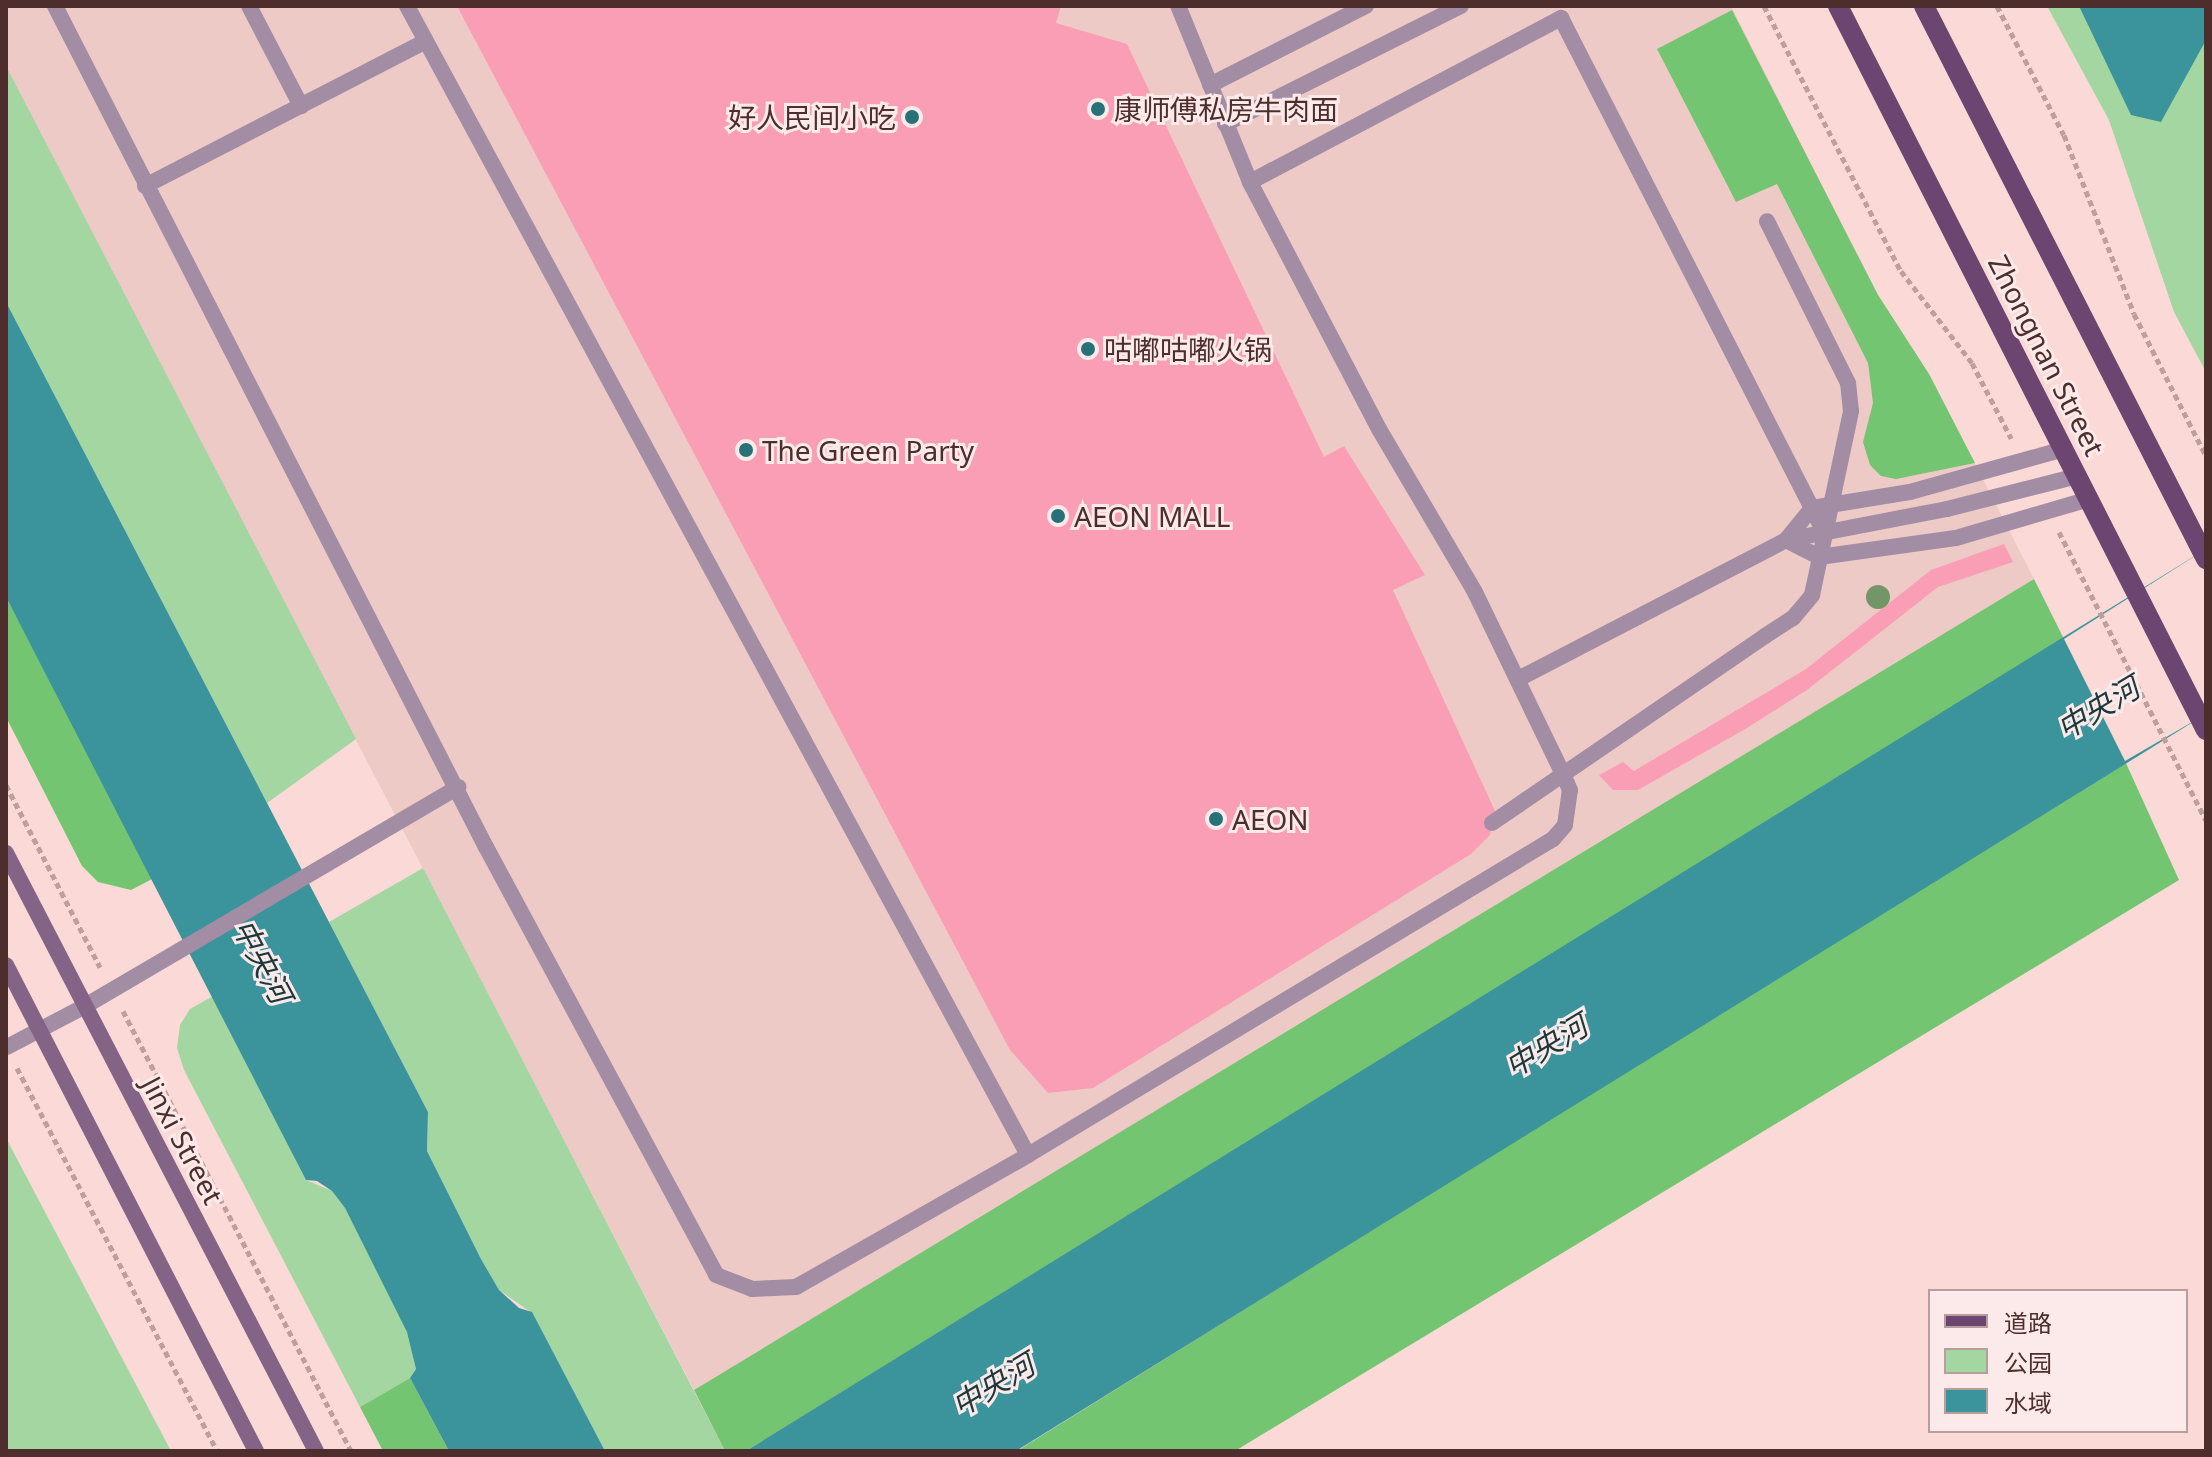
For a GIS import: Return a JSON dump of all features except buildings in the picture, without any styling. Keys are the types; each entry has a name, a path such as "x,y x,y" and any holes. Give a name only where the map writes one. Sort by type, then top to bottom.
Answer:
{"main road":[{"name":"Zhongnan Street","path":"1838,6 2203,724"},
{"name":"Zhongnan Street","path":"1924,6 2204,555"},
{"name":"Jinxi Street","path":"6,853 316,1451"},
{"path":"6,965 256,1451"}],"lane":[{"path":"55,6 145,186 458,787 716,1275 752,1289 796,1287 1028,1155 1553,839 1565,825 1570,790 1518,679 1475,592 1379,429 1250,182 1178,6"},
{"path":"249,6 301,106"},
{"path":"407,6 1028,1155"},
{"path":"1210,85 1366,6"},
{"path":"1225,124 1461,6"},
{"path":"1250,182 1561,18 1823,530"},
{"path":"145,186 426,41"},
{"path":"1492,823 1793,618 1812,595 1823,530 1851,411 1848,383 1767,221"},
{"path":"1786,540 1812,508 1910,492 2064,449"},
{"path":"1518,679 1786,540 1823,530 1947,509 2077,476"},
{"path":"1786,540 1819,557 1956,538 2089,499"},
{"path":"7,1047 113,990 458,787"}],"path":[{"path":"1764,6 1901,271 1972,363 2023,460"},
{"path":"1997,6 2064,135 2134,314 2206,456"},
{"path":"2049,512 2206,821"},
{"path":"6,785 351,1451"},
{"path":"7,1047 217,1451"}],"shaded area":[{"path":"6,6 1731,6 1878,295 1929,374 2034,579 694,1390 6,67"}],"green space":[{"path":"2047,6 2206,6 2206,372 2174,312 2109,120"},
{"path":"1732,10 1878,295 1929,374 1975,463 1896,479 1881,476 1870,465 1863,442 1873,403 1868,363 1777,184 1736,202 1657,49"},
{"path":"6,66 356,739 267,803 6,302"},
{"path":"2034,579 2064,639 746,1451 725,1451 694,1390"},
{"path":"6,597 154,878 131,890 98,882 82,866 6,717"},
{"path":"2125,761 2179,880 1235,1451 1017,1451"},
{"path":"423,868 725,1451 605,1451 532,1313 499,1290 481,1259 427,1151 428,1112 329,922"},
{"path":"215,995 306,1180 332,1191 345,1208 408,1332 416,1369 410,1378 360,1407 184,1070 177,1048 180,1025 190,1009"},
{"path":"6,1138 171,1451 6,1451"},
{"path":"410,1378 449,1451 383,1451 360,1407"}],"water":[{"path":"2079,6 2206,6 2206,40 2161,122 2131,115"},
{"name":"中央河","path":"6,302 428,1112 427,1151 481,1259 499,1290 519,1308 532,1312 605,1451 449,1451 410,1378 416,1369 407,1332 345,1208 332,1191 317,1181 306,1180 6,597"},
{"name":"中央河","path":"2206,549 2206,714 1016,1451 746,1451"}],"pier":[{"path":"2206,549 2206,714 2125,761 2064,639"}],"place":[{"name":"康师傅私房牛肉面","path":"1098,109"},
{"name":"好人民间小吃","path":"912,117"},
{"name":"咕嘟咕嘟火锅","path":"1088,349"},
{"name":"The Green Party","path":"746,450"},
{"name":"AEON MALL","path":"1058,516"},
{"name":"AEON","path":"1216,819"}]}
